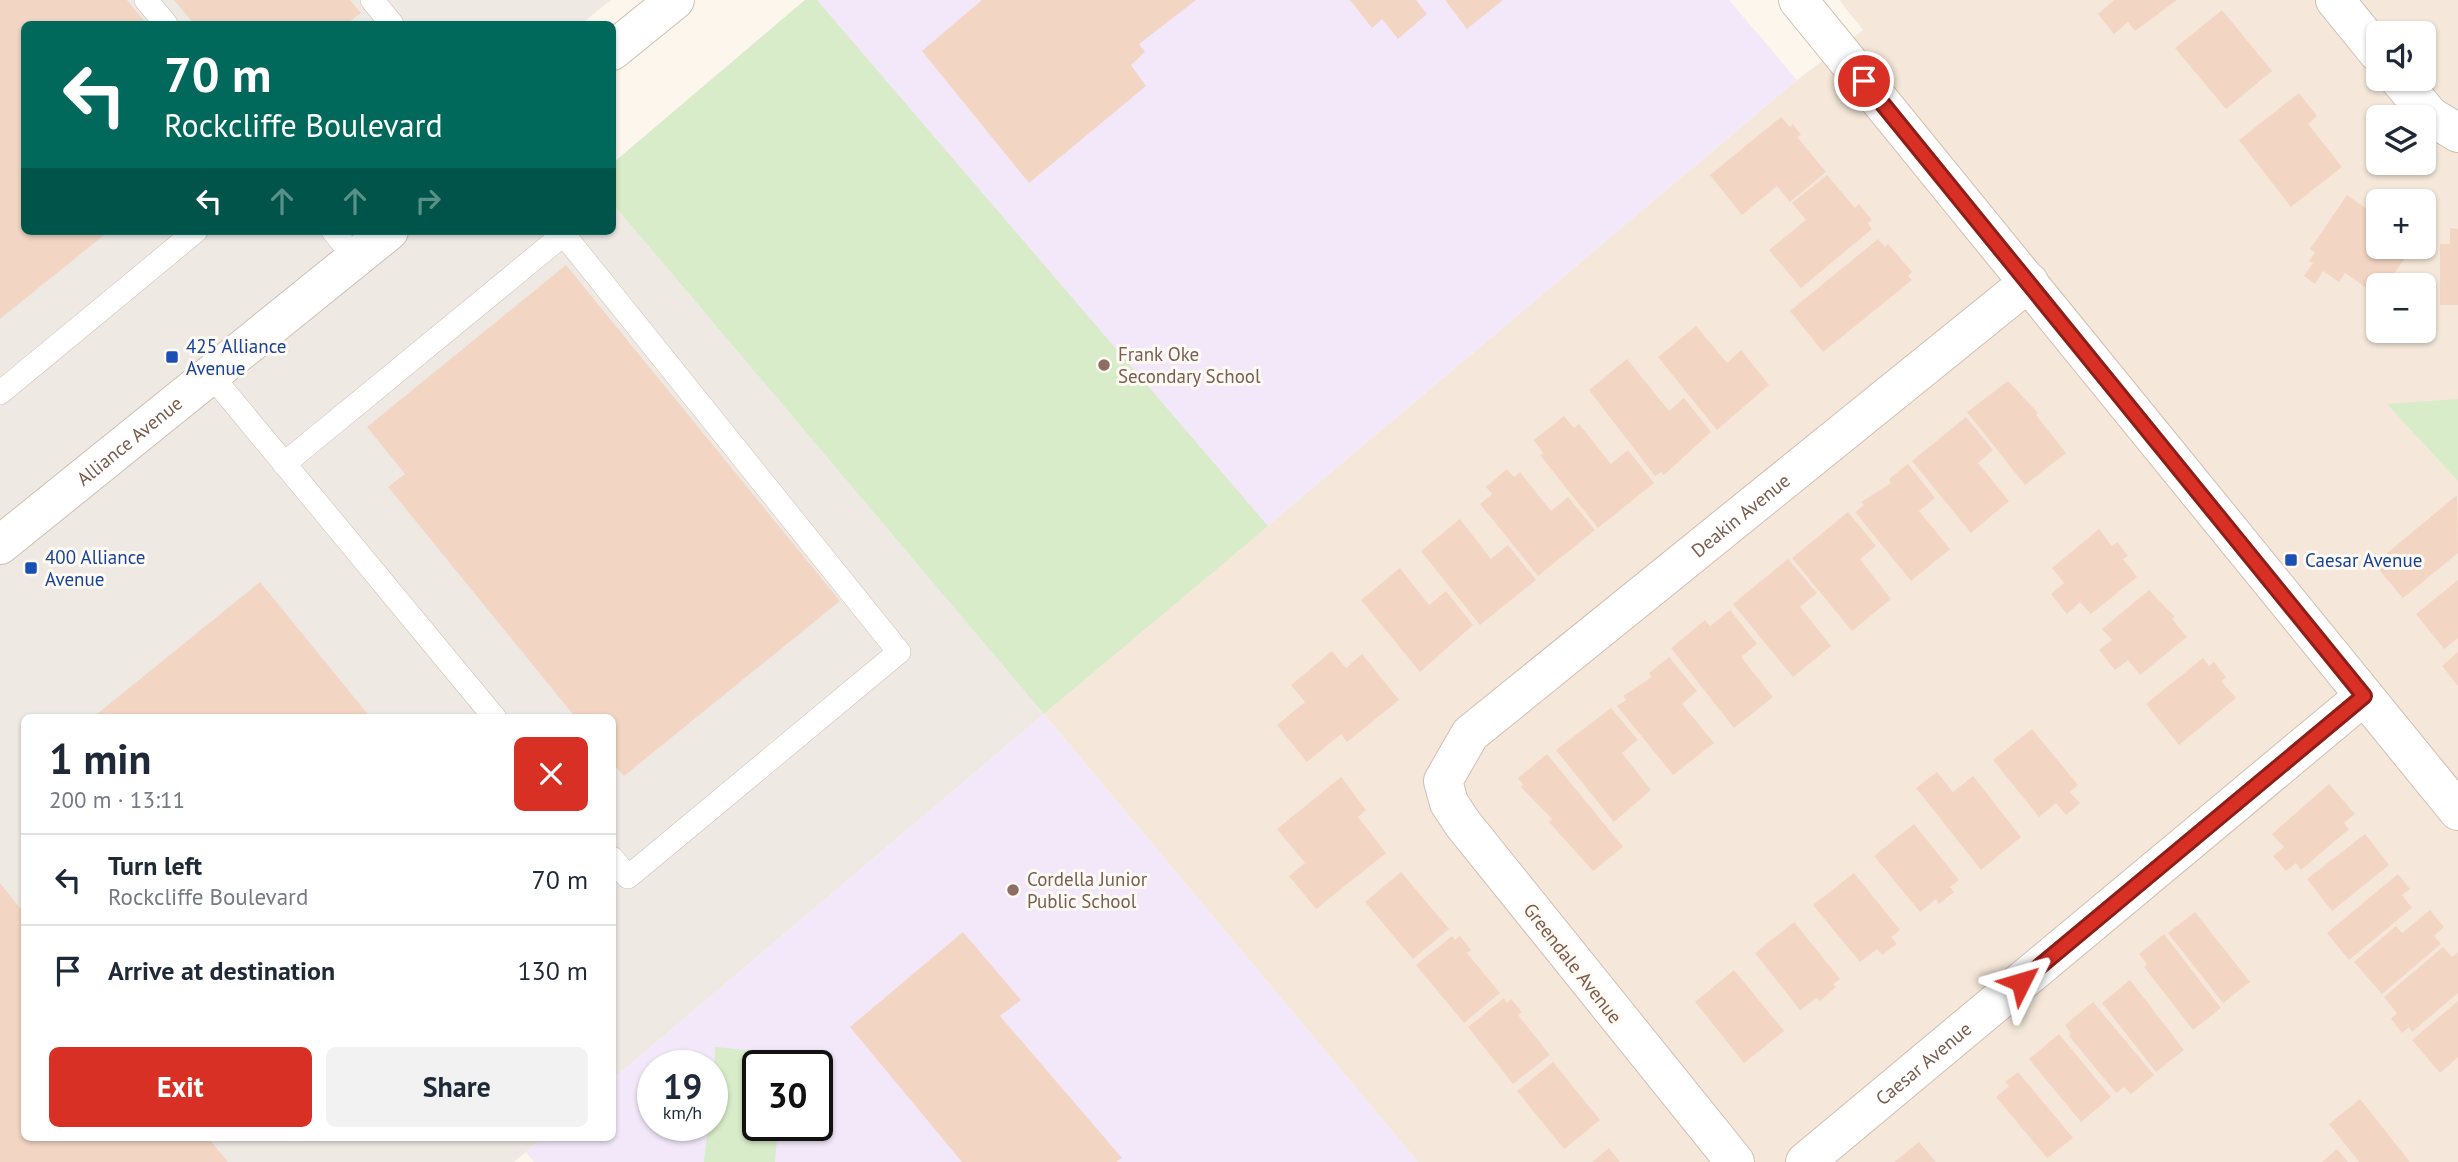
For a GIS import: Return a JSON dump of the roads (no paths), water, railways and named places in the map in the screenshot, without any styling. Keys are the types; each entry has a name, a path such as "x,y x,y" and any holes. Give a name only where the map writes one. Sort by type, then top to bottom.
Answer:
{"street":[{"path":"616,48 675,0"},
{"path":"1798,0 2458,811"},
{"path":"2335,0 2366,38"},
{"path":"2409,91 2430,116 2458,133"},
{"name":"Alliance Avenue","path":"0,545 211,375 344,245 376,235"},
{"name":"Deakin Avenue","path":"1456,752 1470,734 2029,282"},
{"name":"Caesar Avenue","path":"1805,1162 2364,696"},
{"name":"Greendale Avenue","path":"1456,752 1443,781 1449,803 1631,1035 1735,1162"}],"lane":[{"path":"146,0 164,21"},
{"path":"372,0 390,21"},
{"path":"0,393 191,235"},
{"path":"284,464 558,235"},
{"path":"564,235 899,652 628,877 616,863"},
{"path":"211,375 492,714"}],"place":[{"name":"425 Alliance Avenue","path":"172,357"},
{"name":"Frank Oke Secondary School","path":"1104,365"},
{"name":"Caesar Avenue","path":"2291,560"},
{"name":"400 Alliance Avenue","path":"31,568"},
{"name":"Cordella Junior Public School","path":"1013,890"}]}
